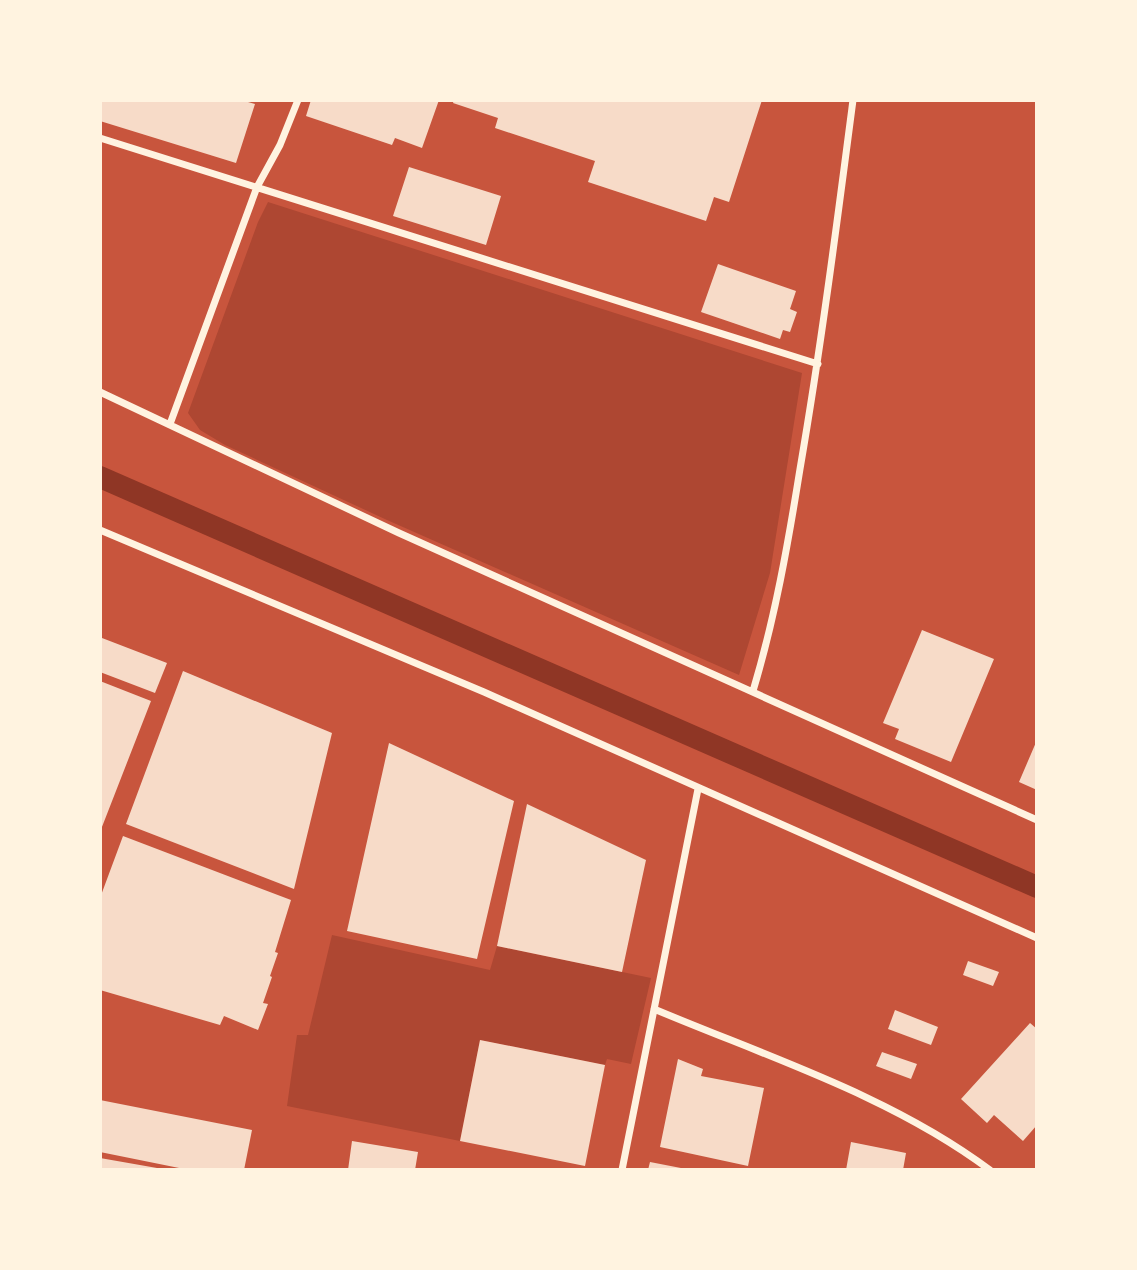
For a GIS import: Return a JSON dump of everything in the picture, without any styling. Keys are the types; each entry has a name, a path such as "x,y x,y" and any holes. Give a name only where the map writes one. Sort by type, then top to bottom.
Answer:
{"street":[{"path":"170,424 257,187 280,145 298,100"},
{"path":"753,691 778,597 818,364 853,100"},
{"path":"100,138 818,364"},
{"path":"100,392 399,533 1037,820"},
{"path":"100,530 484,692 1037,938"},
{"path":"622,1170 698,789"},
{"path":"654,1009 885,1106 955,1143 990,1170"}],"shaded area":[{"path":"268,202 802,373 770,573 739,675 387,520 225,445 200,430 188,413"},
{"path":"332,935 490,970 497,946 651,978 631,1064 607,1059 605,1065 480,1040 460,1141 287,1106 297,1035 308,1035"}],"building":[{"path":"100,100 241,100 255,104 236,163 100,121"},
{"path":"311,100 439,100 422,148 395,138 392,145 306,116"},
{"path":"454,100 762,100 729,202 714,197 706,221 588,182 595,161 495,128 498,118 453,103"},
{"path":"409,167 501,196 486,245 393,216"},
{"path":"718,264 796,291 790,309 797,312 790,332 783,330 780,339 701,312"},
{"path":"922,630 994,659 951,762 895,739 899,729 883,723"},
{"path":"102,638 167,663 155,693 100,672"},
{"path":"183,671 332,733 294,889 126,824"},
{"path":"100,681 151,701 100,832"},
{"path":"1037,740 1037,790 1019,782"},
{"path":"389,743 514,801 477,959 347,931"},
{"path":"527,804 646,860 622,972 497,946"},
{"path":"123,836 291,900 263,1003 268,1004 258,1030 224,1016 220,1025 100,990 100,898"},
{"path":"968,961 999,972 993,986 963,975"},
{"path":"895,1010 938,1027 931,1045 888,1029"},
{"path":"1030,1023 1037,1029 1037,1125 1023,1141 994,1115 987,1123 961,1099"},
{"path":"480,1040 605,1065 585,1166 460,1141"},
{"path":"882,1052 917,1064 911,1079 876,1066"},
{"path":"678,1059 703,1069 701,1076 764,1088 748,1166 660,1147"},
{"path":"100,1100 252,1130 244,1170 189,1170 100,1152"},
{"path":"352,1141 418,1152 415,1170 348,1170"},
{"path":"851,1142 906,1153 903,1170 846,1170"},
{"path":"100,1158 157,1168 157,1170 100,1170"},
{"path":"650,1162 686,1169 686,1170 648,1170"}],"waterway":[{"path":"100,477 1037,887"}]}
